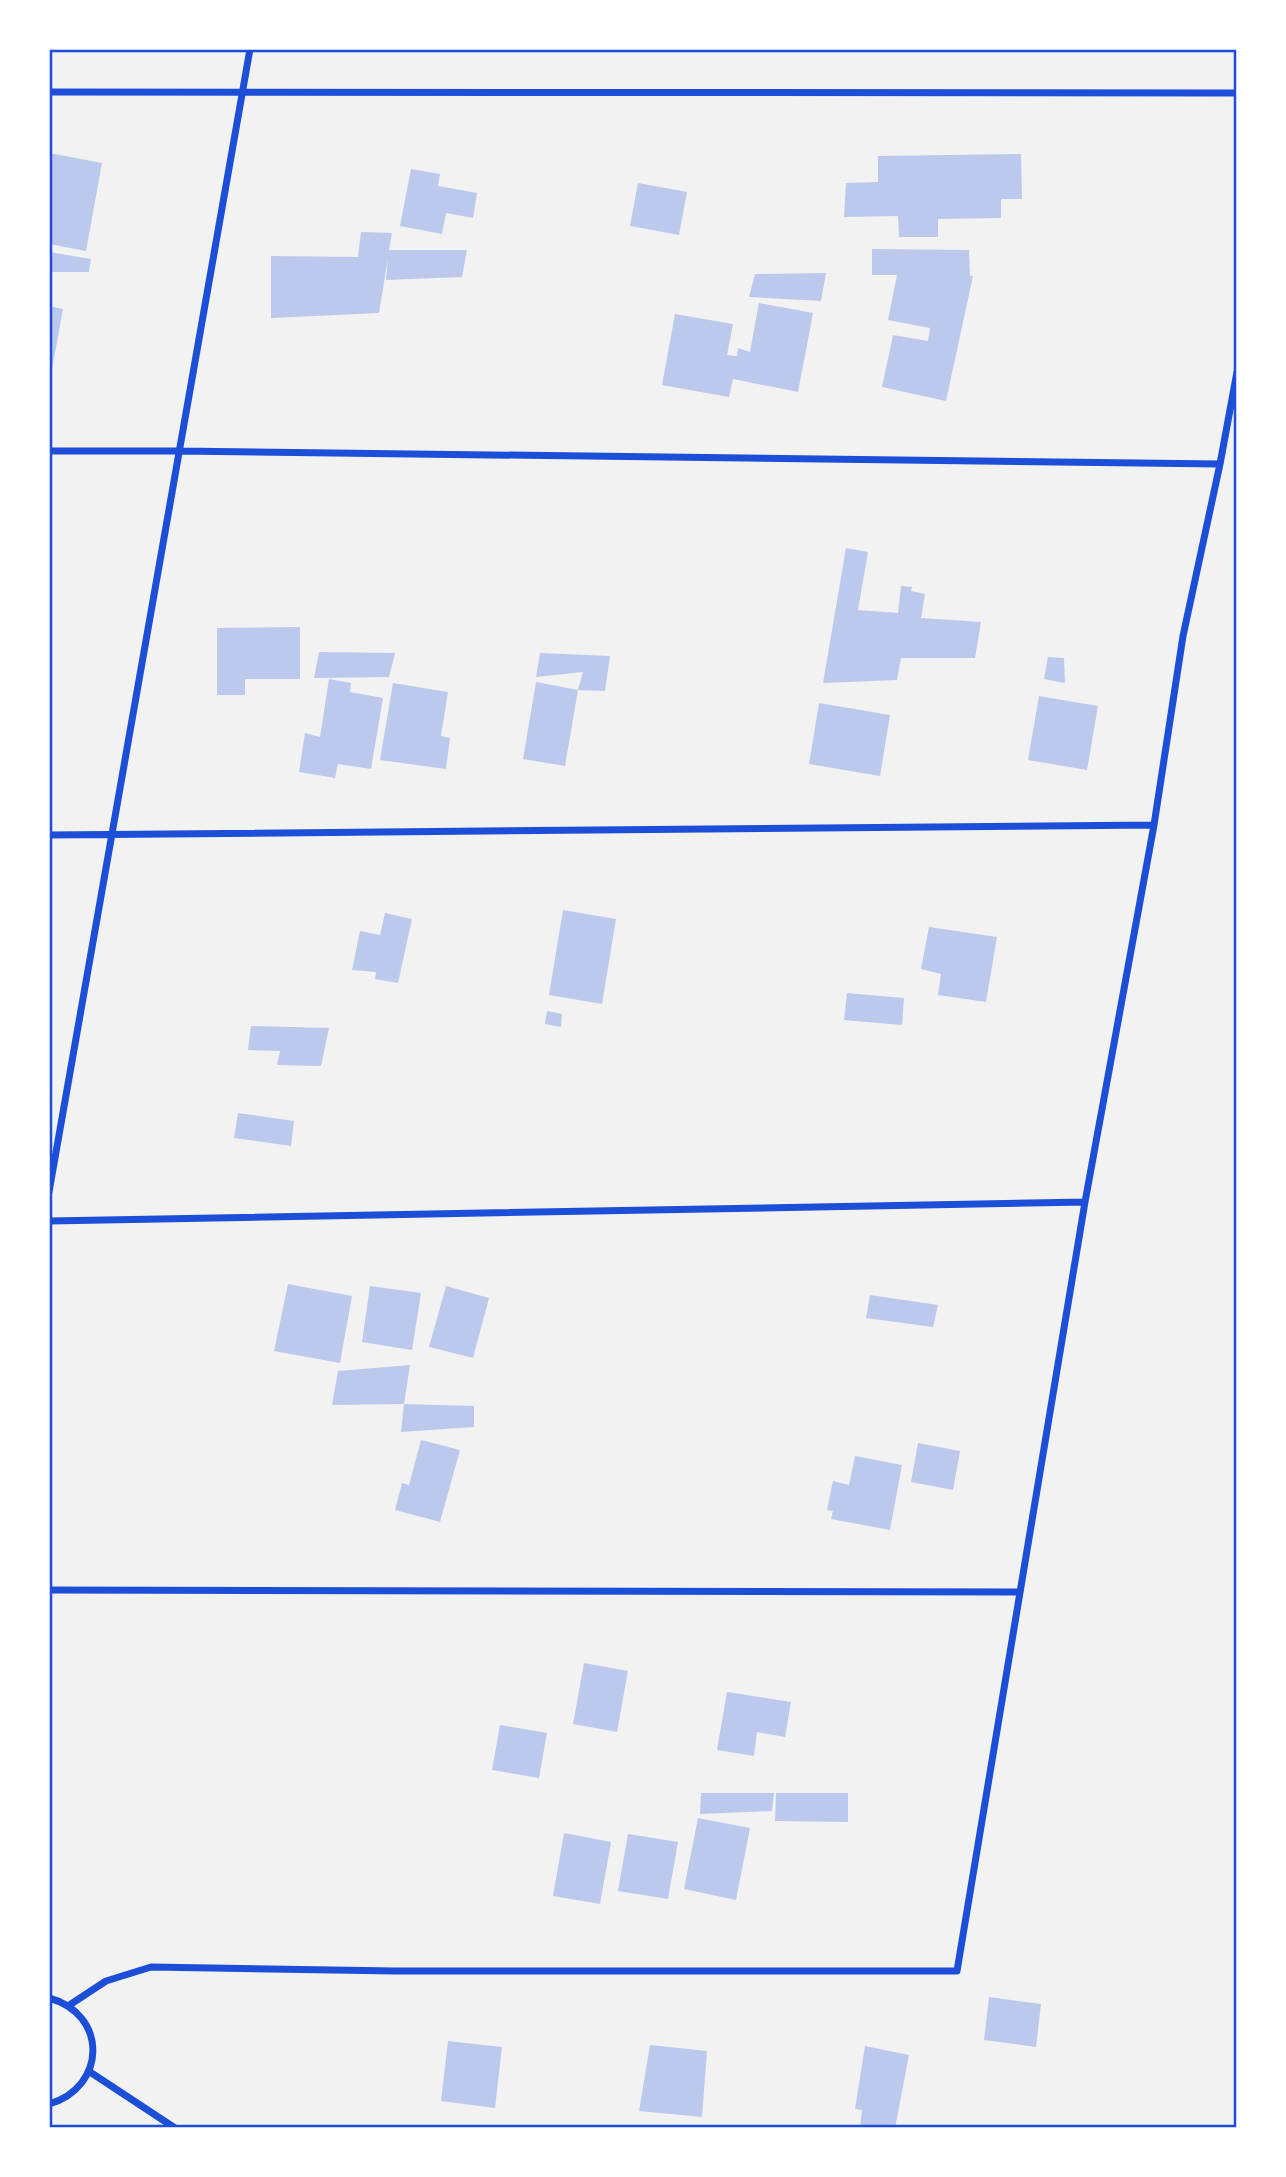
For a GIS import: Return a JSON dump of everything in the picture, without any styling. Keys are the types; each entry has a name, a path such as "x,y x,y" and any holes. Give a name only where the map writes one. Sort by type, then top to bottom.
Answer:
{"street":[{"path":"49,1192 250,49"},
{"path":"49,92 1237,93"},
{"path":"68,2006 106,1981 151,1966 395,1971 957,1971 1085,1202 1154,825 1183,636 1237,372"},
{"path":"49,451 179,450 1220,464"},
{"path":"49,835 1154,825"},
{"path":"49,1221 1085,1202"},
{"path":"49,1590 1020,1592"},
{"path":"49,1998 68,2006 85,2022 92,2038 94,2055 90,2072 80,2086 67,2098 49,2104"},
{"path":"90,2072 176,2128"}],"building":[{"path":"49,153 102,163 86,251 49,244"},
{"path":"1021,154 1022,199 1001,199 1001,218 938,219 938,237 899,237 898,216 844,217 846,183 878,182 878,156"},
{"path":"411,169 440,174 438,186 477,193 473,218 446,213 442,234 400,226"},
{"path":"638,183 687,192 679,235 630,226"},
{"path":"361,232 392,233 389,250 467,250 462,277 386,280 388,258 379,313 271,318 271,256 358,257"},
{"path":"872,249 969,250 970,276 973,276 946,401 882,387 893,335 928,341 930,328 888,320 897,275 872,275"},
{"path":"49,252 91,259 89,272 49,272"},
{"path":"826,273 821,301 749,297 755,274"},
{"path":"759,303 813,313 798,392 733,379 729,397 662,385 675,314 733,324 727,355 737,356 738,348 750,352"},
{"path":"49,306 63,309 50,380 49,380"},
{"path":"846,548 868,552 858,610 898,613 901,586 912,587 911,591 925,594 921,618 981,622 975,658 901,658 897,680 823,683"},
{"path":"300,627 300,679 245,679 245,695 217,695 217,628"},
{"path":"319,652 395,653 389,677 314,678"},
{"path":"540,653 610,656 605,691 578,690 583,672 536,677"},
{"path":"1048,657 1064,658 1065,683 1044,679"},
{"path":"329,679 351,683 350,692 383,698 371,769 338,764 335,778 299,772 305,733 320,737"},
{"path":"536,682 578,690 565,766 523,759"},
{"path":"393,683 448,692 441,736 450,738 446,769 380,760"},
{"path":"1039,696 1098,706 1087,770 1028,760"},
{"path":"819,703 890,715 880,776 809,764"},
{"path":"563,910 616,919 602,1004 549,995"},
{"path":"385,913 412,919 398,983 375,979 376,972 352,970 360,931 380,935"},
{"path":"929,927 997,937 986,1002 938,995 941,974 921,969"},
{"path":"847,993 904,998 902,1025 844,1020"},
{"path":"547,1011 562,1014 561,1027 545,1024"},
{"path":"251,1026 329,1028 321,1066 277,1065 280,1051 248,1050"},
{"path":"238,1113 294,1121 291,1146 234,1138"},
{"path":"288,1284 352,1296 340,1363 274,1351"},
{"path":"370,1286 421,1293 412,1350 362,1342"},
{"path":"446,1286 489,1298 473,1358 429,1347"},
{"path":"870,1295 938,1305 933,1327 866,1318"},
{"path":"410,1365 404,1404 332,1405 338,1371"},
{"path":"404,1404 474,1406 474,1427 401,1432"},
{"path":"421,1440 460,1450 440,1522 395,1510 402,1483 409,1485"},
{"path":"918,1443 960,1451 953,1490 911,1482"},
{"path":"855,1456 902,1465 890,1530 831,1519 833,1511 827,1510 833,1481 849,1485"},
{"path":"584,1663 628,1671 617,1732 573,1724"},
{"path":"727,1692 791,1702 785,1737 757,1732 754,1756 717,1750"},
{"path":"500,1725 547,1733 539,1778 492,1770"},
{"path":"701,1793 774,1793 772,1811 700,1814"},
{"path":"776,1793 848,1793 848,1822 775,1821"},
{"path":"698,1818 750,1828 736,1900 684,1889"},
{"path":"564,1833 611,1842 600,1904 553,1896"},
{"path":"628,1834 678,1842 668,1899 618,1891"},
{"path":"989,1997 1041,2004 1036,2047 984,2040"},
{"path":"448,2041 502,2047 495,2108 441,2101"},
{"path":"650,2045 707,2051 702,2117 639,2111"},
{"path":"865,2046 909,2055 895,2128 860,2128 862,2110 855,2109"}]}
